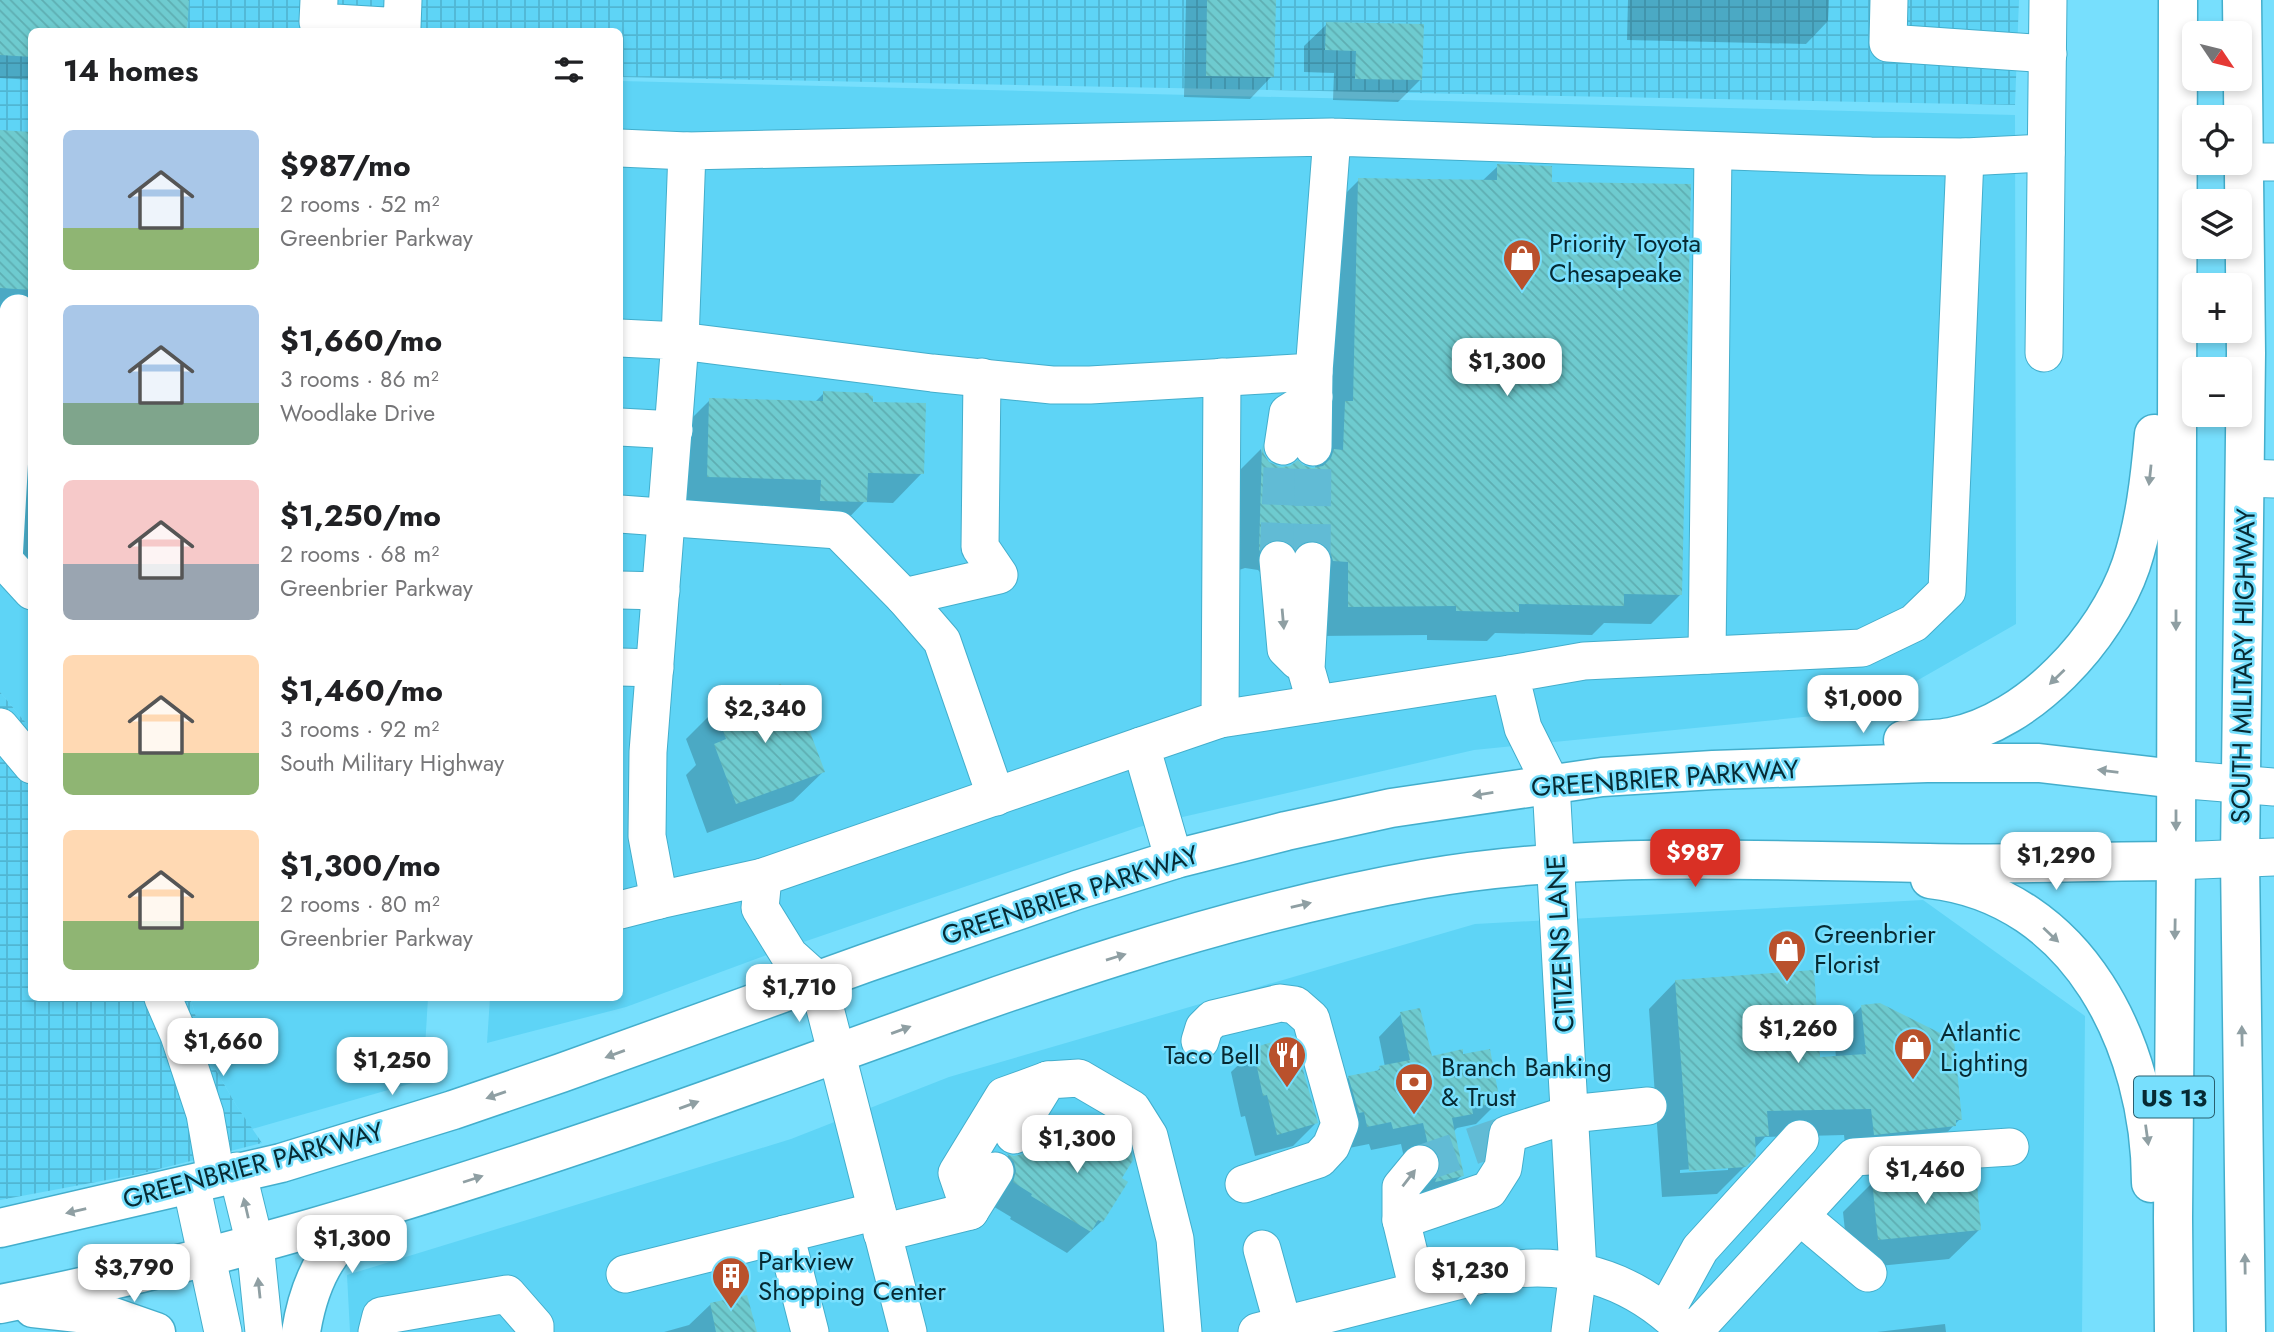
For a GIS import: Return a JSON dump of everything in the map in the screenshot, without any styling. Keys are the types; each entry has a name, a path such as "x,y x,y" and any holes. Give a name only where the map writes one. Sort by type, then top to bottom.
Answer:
{"main road":[{"name":"US 13","path":"2174,1332 2178,0"},
{"name":"SOUTH MILITARY HIGHWAY","path":"2242,0 2259,162 2258,785 2246,1332"},
{"path":"1778,768 1874,740 1953,737 1986,725 2017,708 2047,686 2073,661 2109,612 2130,567 2142,527 2150,481 2155,419 2156,247 2177,115"},
{"name":"GREENBRIER PARKWAY","path":"0,1228 281,1163 453,1110 981,922 1174,860 1286,831 1391,808 1602,777 1778,768 2039,762 2176,779"},
{"path":"1730,859 1833,877 1919,878 1972,887 2022,911 2078,960 2115,1016 2135,1070 2151,1172 2151,1311 2154,1332"},
{"path":"0,1304 207,1257 382,1207 621,1130 995,997 1243,918 1422,880 1502,867 1619,860 1730,859 1935,864 2176,861"},
{"path":"301,1332 309,1296 326,1261 338,1244 382,1207"},
{"path":"0,1304 113,1317 156,1332"}],"street":[{"path":"319,0 318,22 401,27 403,0"},
{"path":"1889,0 1888,43 2048,54"},
{"path":"2044,353 2048,0"},
{"path":"623,148 687,151 1332,137 1965,158 2046,153"},
{"path":"1310,448 1332,137"},
{"path":"659,900 633,836 637,667 661,591 681,341 687,151"},
{"path":"1707,655 1713,151"},
{"path":"623,909 763,877 1220,719 1584,661 1862,648 1914,623 1947,591 1965,158"},
{"path":"17,312 2,559 28,587"},
{"path":"623,338 681,341 932,373 1052,385 1222,377 1314,384"},
{"path":"904,597 999,575 980,547 982,377"},
{"path":"1220,719 1222,377"},
{"path":"623,427 674,430"},
{"path":"623,514 838,530 904,597 942,641 996,797"},
{"path":"1306,561 1306,669 1316,704"},
{"path":"623,590 661,591"},
{"path":"1510,674 1523,728 1551,784"},
{"path":"0,727 28,760"},
{"path":"1140,746 1174,860"},
{"path":"2176,779 2258,785"},
{"name":"CITIZENS LANE","path":"1551,784 1578,1271 1570,1332"},
{"path":"2176,861 2257,858"},
{"path":"763,877 760,908 789,955 818,981 908,1332"},
{"path":"164,1001 205,1114 215,1178 207,1257 223,1332"},
{"path":"1200,1041 1204,1028 1213,1019 1280,1003 1295,1005 1311,1019 1340,1124 1331,1146 1319,1159 1244,1184"},
{"path":"970,1210 957,1173 1004,1096 1048,1080 1079,1078 1132,1109 1149,1136 1175,1239 1183,1332"},
{"path":"1014,1135 1048,1080"},
{"path":"1401,1220 1489,1190 1503,1168 1508,1134 1570,1114 1648,1106"},
{"path":"1682,1325 1700,1249 1800,1139"},
{"path":"1682,1325 1800,1216 1854,1157 2010,1147"},
{"path":"1418,1290 1401,1220 1401,1186 1420,1164"},
{"path":"625,1274 785,1234 970,1210 995,1171"},
{"path":"215,1178 255,1244 264,1332"},
{"path":"1800,1216 1868,1273"},
{"path":"785,1234 810,1332"},
{"path":"1262,1248 1270,1329 1515,1268 1555,1267 1578,1271 1625,1286 1682,1325"},
{"path":"377,1332 381,1316 508,1294 535,1326 535,1332"}],"shaded area":[{"path":"0,0 2019,0 2015,105 623,77 623,28 28,28 28,268 0,266"},
{"path":"623,81 2015,115 2016,624 1864,711 1474,750 1139,827 783,949 626,1007 487,1043 490,1001 623,1001"},
{"path":"0,266 28,268 28,725 0,692"},
{"path":"0,692 28,725 28,1001 191,1001 209,1058 262,1143 139,1174 0,1200"},
{"path":"1923,900 2085,1016 2082,1332 350,1332 347,1275 791,1139 949,1077 1475,924"},
{"path":"191,1001 428,1001 423,1080 252,1129 209,1058"}],"building":[{"path":"0,0 189,0 187,28 28,28 28,57 0,55"},
{"path":"1207,0 1276,0 1274,77 1206,76"},
{"path":"1326,22 1424,24 1422,80 1355,79 1356,51 1325,50"},
{"path":"0,130 28,132 28,290 0,288"},
{"name":"Priority Toyota Chesapeake","path":"1497,164 1552,166 1552,182 1691,184 1682,595 1624,594 1624,606 1519,604 1519,612 1456,611 1456,606 1348,607 1348,562 1333,561 1330,551 1323,543 1312,540 1295,548 1287,541 1275,539 1267,542 1259,551 1262,445 1269,462 1281,467 1290,466 1298,460 1312,468 1323,466 1331,458 1334,449 1343,450 1345,401 1353,401 1358,178 1497,180"},
{"path":"823,391 869,393 873,396 873,402 926,403 924,474 868,473 867,502 820,501 821,480 707,477 709,398 823,401"},
{"path":"781,684 793,717 803,713 825,772 736,804 714,744 726,739 715,708"},
{"path":"1814,970 1820,1057 1866,1054 1861,1005 1880,1003 1954,1040 1962,1120 1956,1120 1956,1126 1874,1135 1871,1109 1767,1111 1769,1136 1755,1137 1756,1156 1746,1167 1689,1171 1675,980"},
{"name":"Branch Banking & Trust","path":"1420,1008 1432,1056 1463,1049 1463,1054 1490,1049 1500,1102 1472,1108 1473,1114 1452,1118 1464,1176 1435,1182 1441,1168 1440,1157 1434,1148 1428,1145 1423,1123 1393,1129 1391,1122 1367,1127 1364,1112 1359,1113 1348,1076 1380,1070 1379,1066 1410,1060 1400,1012"},
{"name":"Taco Bell","path":"1288,1037 1294,1038 1318,1123 1277,1135 1267,1095 1263,1096 1253,1048"},
{"path":"1078,1119 1131,1151 1133,1160 1122,1178 1128,1182 1103,1222 1098,1220 1091,1232 1013,1182 1016,1171 1014,1162 1007,1154 1023,1154 1032,1146 1054,1159"},
{"path":"1959,1172 1960,1185 1977,1184 1981,1230 1878,1240 1872,1180"},
{"name":"Parkview Shopping Center","path":"747,1295 757,1332 716,1332 710,1303"}],"tunnel":[{"path":"1278,560 1283,446"},
{"path":"1312,561 1313,447"},
{"path":"1420,1164 1508,1134"}],"place":[{"name":"Priority Toyota Chesapeake","path":"1522,292"},
{"name":"Greenbrier Florist","path":"1787,983"},
{"name":"Atlantic Lighting","path":"1913,1081"},
{"name":"Taco Bell","path":"1287,1089"},
{"name":"Branch Banking & Trust","path":"1414,1116"},
{"name":"Parkview Shopping Center","path":"731,1310"}]}
